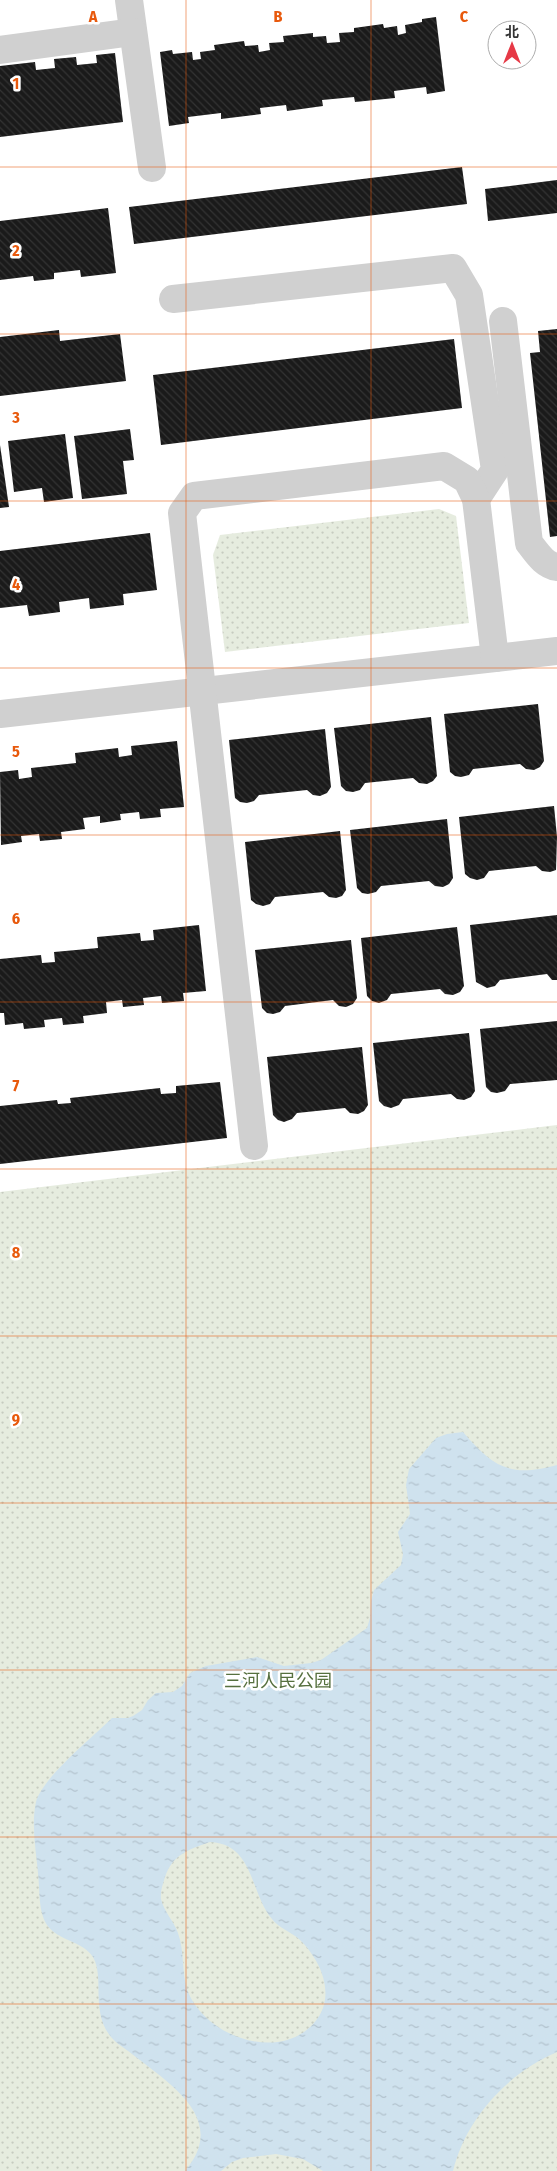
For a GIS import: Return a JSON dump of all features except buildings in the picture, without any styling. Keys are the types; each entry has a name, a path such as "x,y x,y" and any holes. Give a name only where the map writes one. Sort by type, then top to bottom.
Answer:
{"street":[{"path":"129,0 152,168"},
{"path":"0,50 133,32"},
{"path":"173,299 453,268 469,295 495,470 476,499"},
{"path":"503,321 529,543 540,558 550,566 557,567"},
{"path":"254,1146 182,513 194,496 444,466 467,480 476,499 495,658"},
{"path":"0,714 495,658 557,654"}],"green space":[{"path":"439,509 456,516 469,623 225,652 213,555 220,535"},
{"name":"三河人民公园","path":"557,1125 557,2171 0,2171 0,1192"}],"water":[{"path":"463,1432 484,1454 494,1461 515,1470 541,1469 557,1465 557,2052 522,2072 492,2100 468,2133 453,2171 323,2171 303,2159 276,2154 243,2158 232,2162 221,2171 185,2171 197,2152 201,2135 198,2119 189,2104 177,2090 111,2037 101,2016 98,1975 93,1957 83,1947 57,1934 47,1925 44,1919 40,1900 34,1838 36,1802 48,1781 112,1718 128,1718 133,1716 142,1710 148,1700 156,1693 173,1692 182,1686 190,1673 206,1666 257,1657 284,1666 311,1663 321,1660 367,1628 374,1590 401,1565 403,1554 398,1532 410,1514 406,1485 409,1469 436,1438 447,1434","holes":["210,1842 224,1845 235,1851 243,1860 259,1896 272,1919 299,1939 307,1948 320,1968 324,1979 325,2002 321,2013 314,2023 300,2035 283,2041 264,2042 245,2039 227,2032 211,2022 197,2008 188,1992 180,1940 164,1908 161,1893 168,1869 182,1854"]}]}
